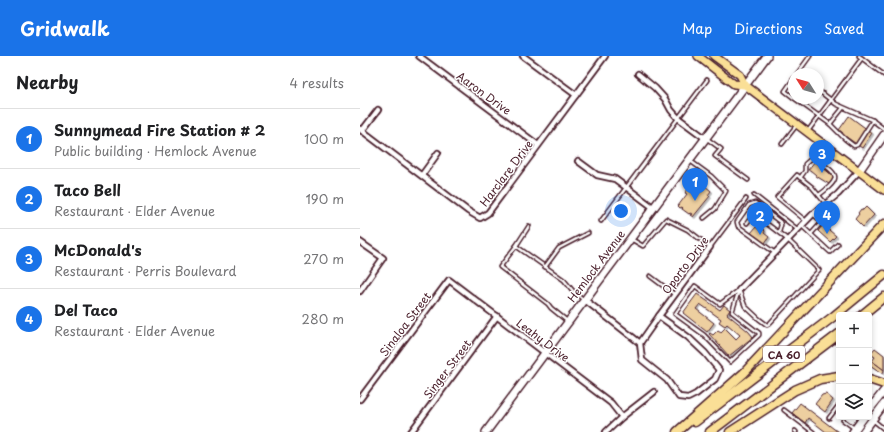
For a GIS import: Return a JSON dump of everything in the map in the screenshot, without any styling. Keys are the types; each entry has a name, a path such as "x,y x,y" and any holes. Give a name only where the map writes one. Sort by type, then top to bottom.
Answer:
{"highway":[{"path":"677,432 744,373 884,224"},
{"name":"CA 60","path":"682,432 834,316 884,275"},
{"path":"866,312 884,297"},
{"name":"CA 60","path":"710,432 836,336"},
{"path":"730,432 795,390 820,379 836,376"},
{"path":"872,380 884,384"}],"main road":[{"path":"698,56 734,84 745,85"},
{"path":"714,56 740,75 745,85 883,188"}],"street":[{"name":"Aaron Drive","path":"419,56 538,145"},
{"path":"523,56 576,95"},
{"name":"Harclare Drive","path":"361,130 468,211 480,218 488,214 605,56"},
{"name":"Hemlock Avenue","path":"486,432 767,56"},
{"path":"638,74 655,88 665,99 671,110 678,118 705,138"},
{"path":"361,130 378,110"},
{"path":"739,290 813,214 838,194 859,171 883,139"},
{"path":"422,175 438,153"},
{"path":"578,160 597,175 615,179 654,208"},
{"path":"360,242 383,258 360,291"},
{"name":"Oporto Drive","path":"640,343 674,294 710,247"},
{"name":"Leahy Drive","path":"449,280 611,403 622,417"},
{"name":"Sinaloa Street","path":"360,399 449,280"},
{"path":"585,300 640,343 642,360 667,380 679,398 688,398 696,394 715,379 719,370 705,353 688,337 659,316"},
{"name":"Singer Street","path":"411,432 497,316"},
{"path":"872,406 884,391"},
{"path":"606,432 622,417 654,392"},
{"path":"863,432 884,404"},
{"path":"855,431 862,420"}],"lane":[{"path":"801,68 810,56"},
{"path":"808,132 860,57 884,75"},
{"path":"601,221 707,80"},
{"path":"824,95 843,108 873,120 884,129"},
{"path":"802,104 830,124 854,146 857,145 873,120"},
{"path":"830,124 843,108"},
{"path":"782,144 797,124"},
{"path":"705,138 720,149 715,156 748,180"},
{"path":"800,178 805,171 805,164 812,158 815,158 834,172 836,176 835,180 829,187 818,194"},
{"path":"689,160 711,176 726,191 715,209 704,218"},
{"path":"806,221 777,197 796,175 812,187 826,204"},
{"path":"754,195 798,230"},
{"name":"Oporto Drive","path":"710,247 746,199"},
{"path":"775,253 738,226 737,223 750,205 755,203 780,222 781,225 779,232"},
{"path":"739,290 745,306 767,325 819,270 779,232 754,214 747,223"},
{"path":"811,234 822,222 813,214"},
{"path":"630,239 643,246 664,219 666,219 688,230 710,247"},
{"path":"802,225 830,252 838,244"},
{"path":"529,226 500,267 548,304 568,322"},
{"path":"545,267 559,248 588,233"},
{"path":"516,246 564,280 573,291 585,300"},
{"path":"650,276 674,294"},
{"path":"695,286 720,304 739,290 732,312 759,333 759,335 730,362 704,335 675,312 695,286"},
{"path":"829,418 836,409"},
{"path":"784,410 813,432"},
{"path":"873,419 884,429"},
{"path":"843,420 855,431"}],"building":[{"path":"849,116 872,133 862,148 842,134 843,133 839,130"},
{"path":"815,161 834,177 829,184 808,170"},
{"path":"693,183 701,189 704,185 711,191 708,195 710,196 693,217 690,215 692,214 689,214 682,209 682,207 680,208 678,206 687,194 685,193"},
{"path":"866,207 874,215 863,227 855,219 861,209 863,210"},
{"path":"823,225 836,236 830,242 818,231"},
{"path":"756,227 761,231 763,229 765,231 764,233 769,237 765,243 751,233"},
{"path":"697,294 720,310 724,305 730,310 727,314 753,337 729,356 709,334 710,333 713,335 718,330 721,332 725,328 736,339 740,335 727,324 725,326 719,322 721,319 700,304 696,309 714,323 707,332 683,313"},
{"path":"875,348 884,355 884,370 872,361 875,357 872,355 872,352"},
{"path":"872,361 884,370 883,374 872,366"},
{"path":"826,394 833,400 825,412 815,404 822,395"},
{"path":"800,403 838,432 826,432 808,418 805,423 792,413"}],"place":[{"name":"McDonald's","path":"822,173"},
{"name":"Sunnymead Fire Station # 2","path":"695,201"},
{"name":"Del Taco","path":"827,234"},
{"name":"Taco Bell","path":"760,235"}]}
